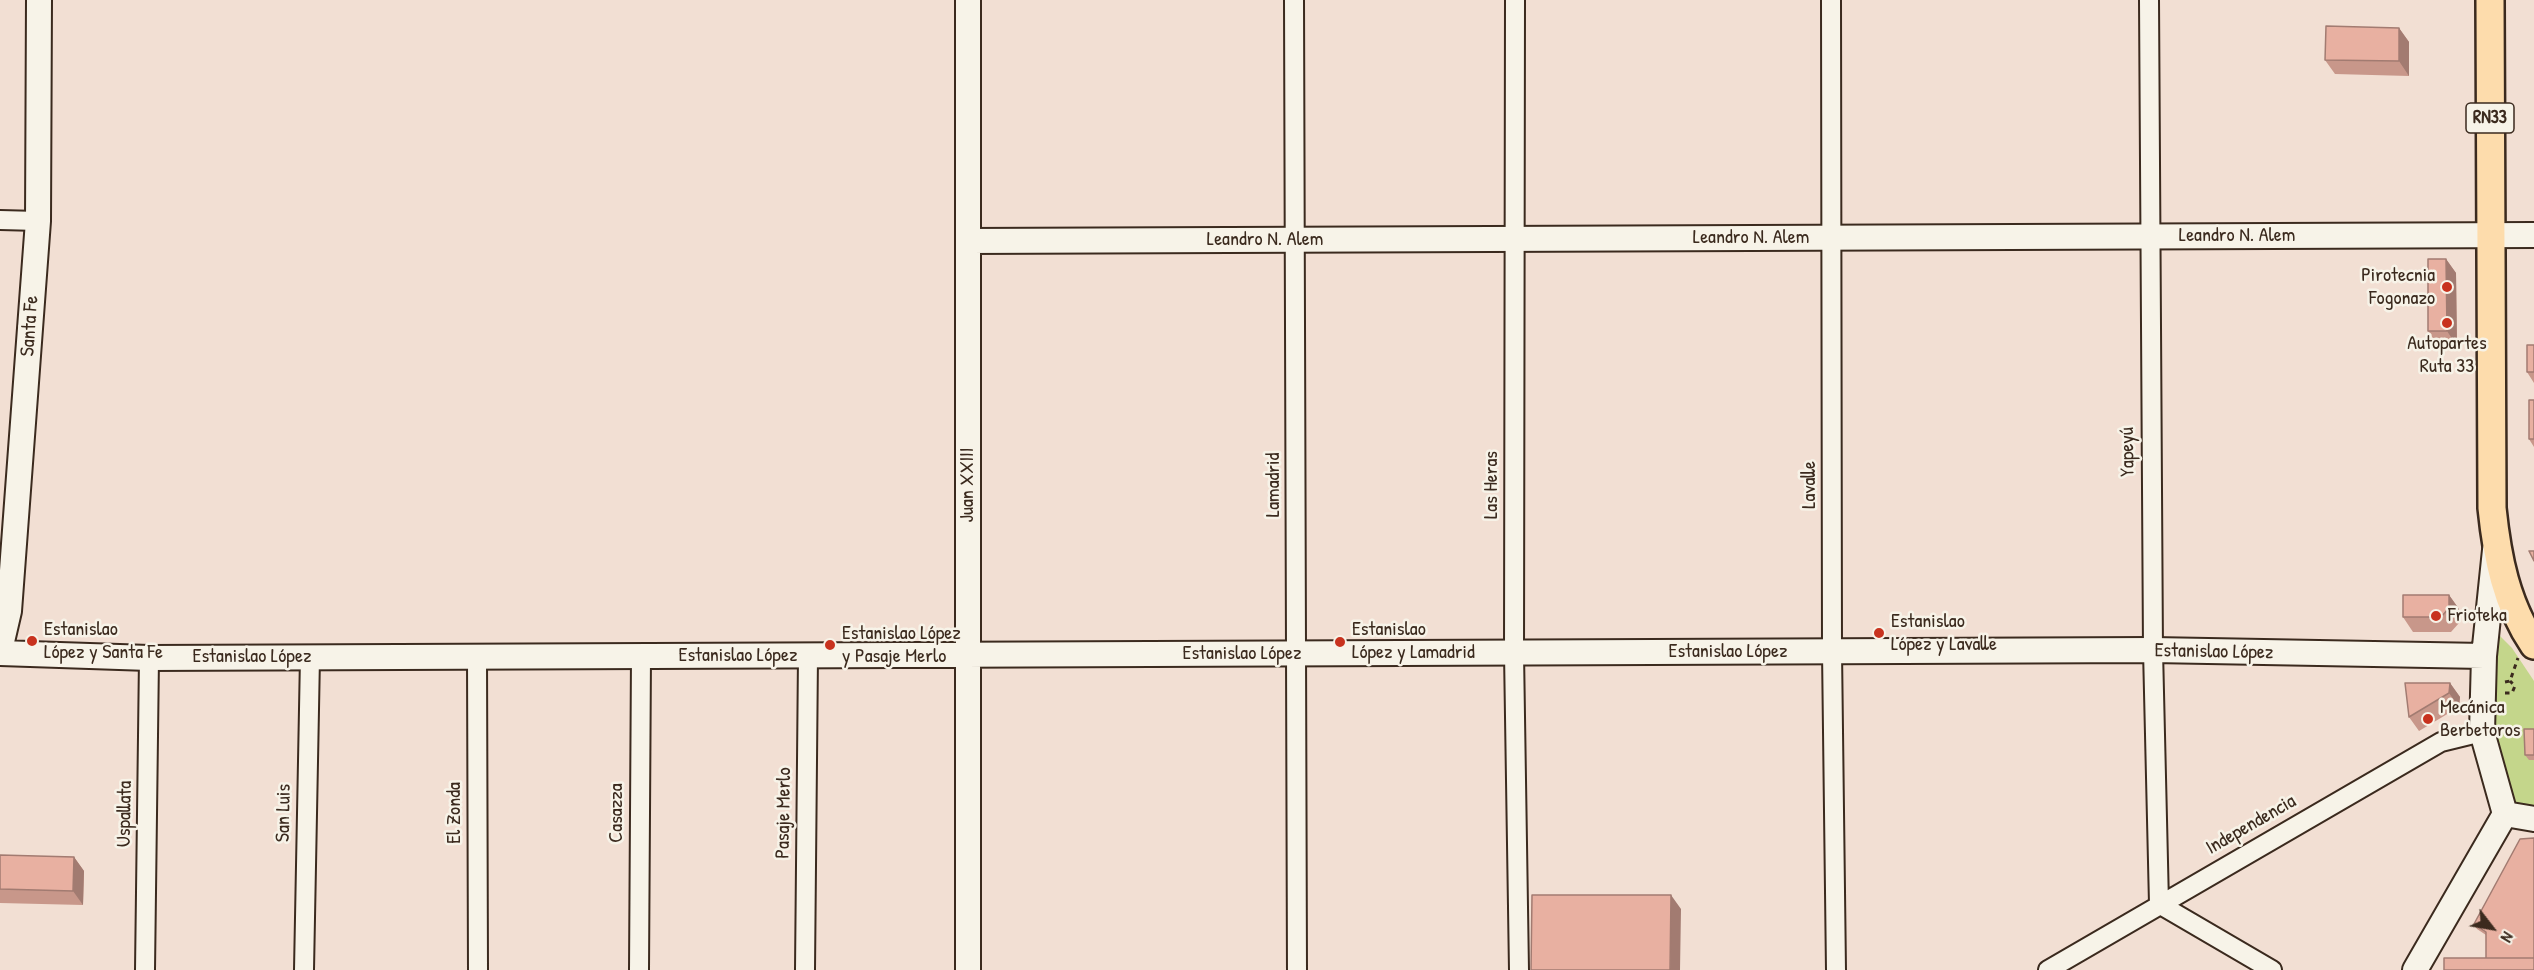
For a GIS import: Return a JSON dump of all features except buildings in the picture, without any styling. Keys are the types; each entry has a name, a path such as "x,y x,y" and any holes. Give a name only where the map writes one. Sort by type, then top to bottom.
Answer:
{"main road":[{"name":"RN33","path":"2490,0 2492,508 2495,543 2509,600 2534,645"}],"street":[{"name":"Santa Fe","path":"0,652 9,610 38,221 39,0"},
{"name":"Juan XXIII","path":"968,0 968,970"},
{"name":"Lamadrid","path":"1294,0 1297,970"},
{"name":"Las Heras","path":"1515,0 1514,653 1519,970"},
{"name":"Lavalle","path":"1831,0 1832,651 1836,970"},
{"name":"Yapeyú","path":"2148,0 2148,237 2153,650 2159,904"},
{"path":"0,220 38,221"},
{"name":"Leandro N. Alem","path":"968,241 2534,236"},
{"path":"2415,970 2505,814 2482,732 2484,656 2495,543"},
{"name":"Estanislao López","path":"0,652 149,658 2153,650 2484,656"},
{"name":"Casazza","path":"639,970 641,656"},
{"name":"Pasaje Merlo","path":"805,970 808,656"},
{"name":"San Luis","path":"304,970 310,657"},
{"name":"El Zonda","path":"477,657 477,970"},
{"name":"Uspallata","path":"146,970 149,658"},
{"name":"Independencia","path":"2048,970 2441,742 2482,732"},
{"path":"2505,814 2534,819"},
{"path":"2159,904 2272,970"}],"path":[{"path":"2510,681 2515,686 2512,693 2505,693 2502,686 2510,681"}],"green space":[{"path":"2500,636 2512,648 2534,681 2534,813 2511,803 2491,742 2496,637"}],"place":[{"name":"Pirotecnia Fogonazo","path":"2447,287"},
{"name":"Autopartes Ruta 33","path":"2447,323"},
{"name":"Frioteka","path":"2436,616"},
{"name":"Estanislao López y Lavalle","path":"1879,633"},
{"name":"Estanislao López y Santa Fe","path":"32,641"},
{"name":"Estanislao López y Lamadrid","path":"1340,642"},
{"name":"Estanislao López y Pasaje Merlo","path":"830,645"},
{"name":"Mecánica Berbetoros","path":"2428,719"}]}
